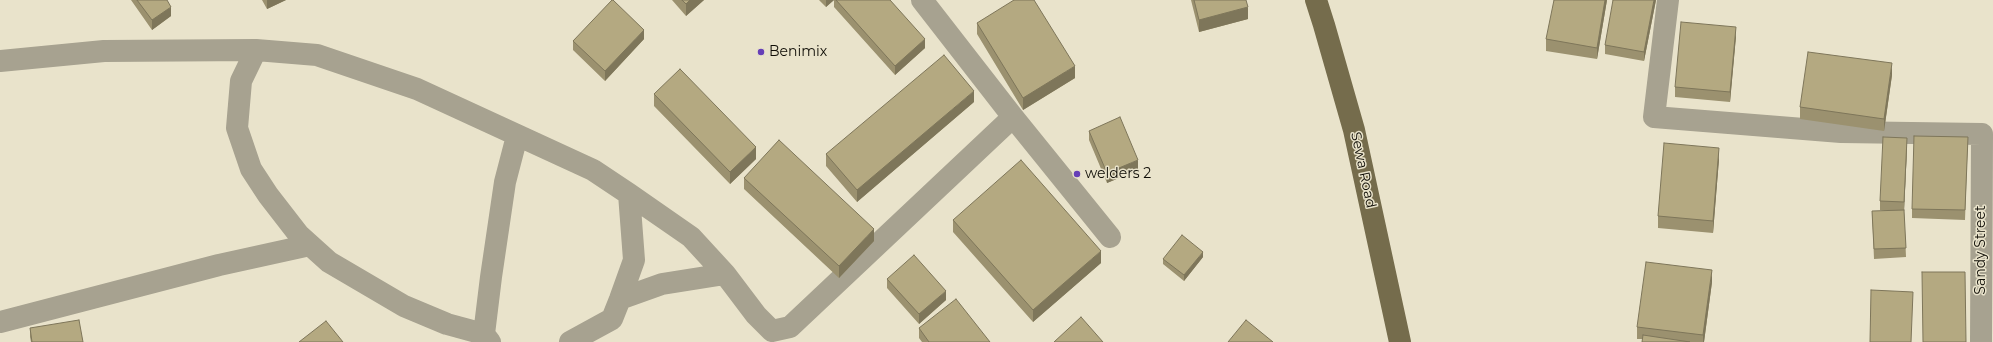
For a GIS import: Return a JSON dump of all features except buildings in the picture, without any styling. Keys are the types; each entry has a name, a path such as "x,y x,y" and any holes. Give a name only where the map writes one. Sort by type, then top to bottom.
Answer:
{"main road":[{"name":"Sewa Road","path":"1316,0 1354,130 1400,342"}],"street":[{"path":"922,0 1013,117 1110,237"},
{"name":"Sandy Street","path":"1668,0 1654,117 1841,132 1982,134 1981,342"},
{"path":"0,61 104,52 256,50 317,55 417,89 593,170 691,237 726,274 773,337 790,327 1013,117"},
{"path":"256,50 241,81 237,128 251,169 290,224 329,262 404,306 447,324 487,338 505,182 517,136"},
{"path":"570,342 612,319 620,299 634,260 629,194"},
{"path":"0,322 219,265 310,245"},
{"path":"620,299 662,284 726,274"}],"place":[{"name":"Benimix","path":"761,52"},
{"name":"welders 2","path":"1077,174"}]}
